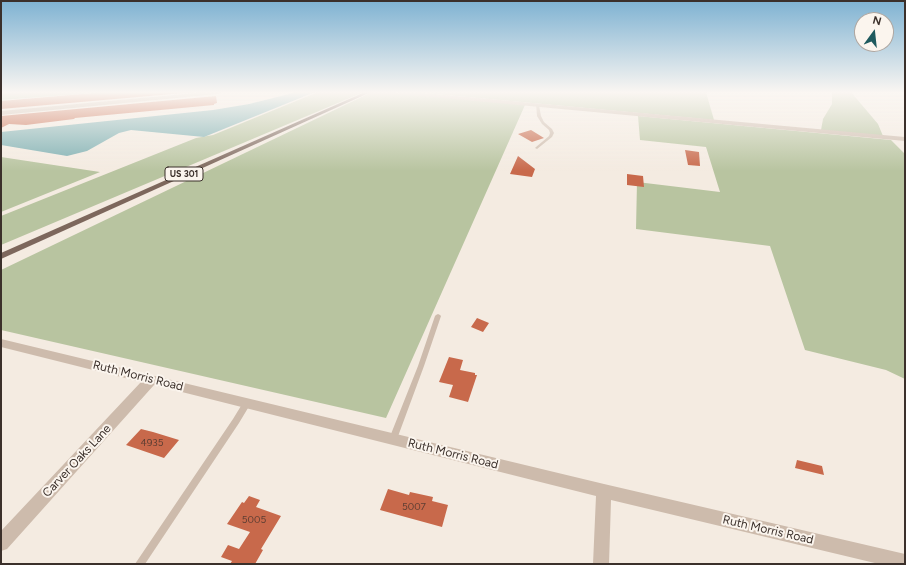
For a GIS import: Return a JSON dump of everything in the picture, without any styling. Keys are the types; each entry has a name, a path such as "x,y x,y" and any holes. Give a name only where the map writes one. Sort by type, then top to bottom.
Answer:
{"main road":[{"name":"US 301","path":"1,256 309,118"}],"street":[{"path":"682,118 905,139"},
{"name":"Ruth Morris Road","path":"1,343 604,491 905,562"},
{"name":"Carver Oaks Lane","path":"1,543 152,379"},
{"path":"601,564 604,491"}],"lane":[{"path":"537,148 551,136 552,133 540,118"},
{"path":"393,439 421,366 438,316"},
{"path":"140,564 247,403"}],"green space":[{"path":"254,118 301,118 1,245 1,216 196,138 213,135"},
{"path":"317,118 519,118 386,418 1,330 1,270"},
{"path":"638,118 663,118 891,140 905,154 905,379 886,370 805,350 770,246 636,229 637,182 720,192 706,147 640,140"},
{"path":"697,118 714,118 714,120"},
{"path":"873,118 878,124 883,136 821,130 823,119"},
{"path":"1,157 100,172 1,212"}],"water":[{"path":"132,118 250,118 204,137 131,130 119,133 87,151 67,156 1,145 1,132"}],"building":[{"path":"1,118 75,118 26,125 9,124 1,128"},
{"path":"531,130 544,138 532,142 518,134"},
{"path":"685,150 699,152 700,166 688,165"},
{"path":"518,156 535,169 532,177 510,174"},
{"path":"627,174 643,176 644,187 627,185"},
{"path":"477,318 489,323 483,332 471,327"},
{"path":"449,357 463,360 460,370 475,373 475,375 477,375 468,402 449,397 453,385 439,382"},
{"path":"141,429 179,440 164,458 126,445"},
{"path":"797,460 822,466 824,475 795,468"},
{"path":"388,489 409,495 410,492 433,497 432,501 448,505 442,527 380,510"},
{"path":"249,496 260,500 256,507 281,516 261,549 263,550 255,564 230,564 232,561 221,557 228,545 239,549 250,532 227,524 242,502 244,503"}]}
